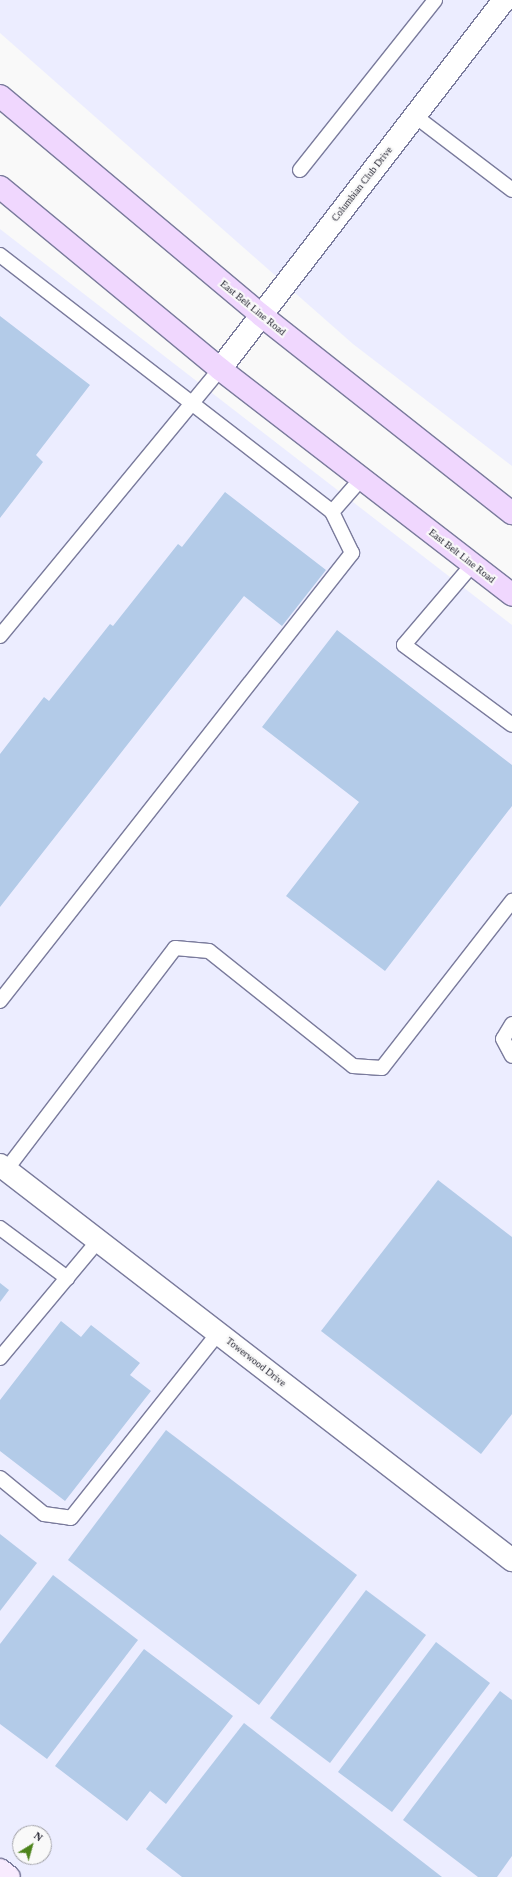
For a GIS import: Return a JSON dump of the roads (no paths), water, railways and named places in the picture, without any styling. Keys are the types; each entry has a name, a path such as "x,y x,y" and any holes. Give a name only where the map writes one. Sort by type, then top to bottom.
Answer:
{"main road":[{"name":"East Belt Line Road","path":"0,96 261,315 512,513"},
{"name":"East Belt Line Road","path":"0,187 220,369 512,595"}],"street":[{"name":"Columbian Club Drive","path":"220,369 504,0"},
{"name":"Towerwood Drive","path":"3,1167 511,1557"},
{"path":"0,1870 9,1877"}],"lane":[{"path":"300,170 435,0"},
{"path":"415,116 512,190"},
{"path":"0,255 332,512 352,553 0,1001"},
{"path":"0,636 220,369"},
{"path":"332,512 362,478"},
{"path":"472,565 404,645 512,725"},
{"path":"3,1167 175,948 209,951 353,1066 382,1068 512,901"},
{"path":"512,1024 503,1039 512,1056"},
{"path":"0,1228 67,1278"},
{"path":"0,1358 98,1241"},
{"path":"0,1478 44,1514 71,1518 218,1333"}]}
